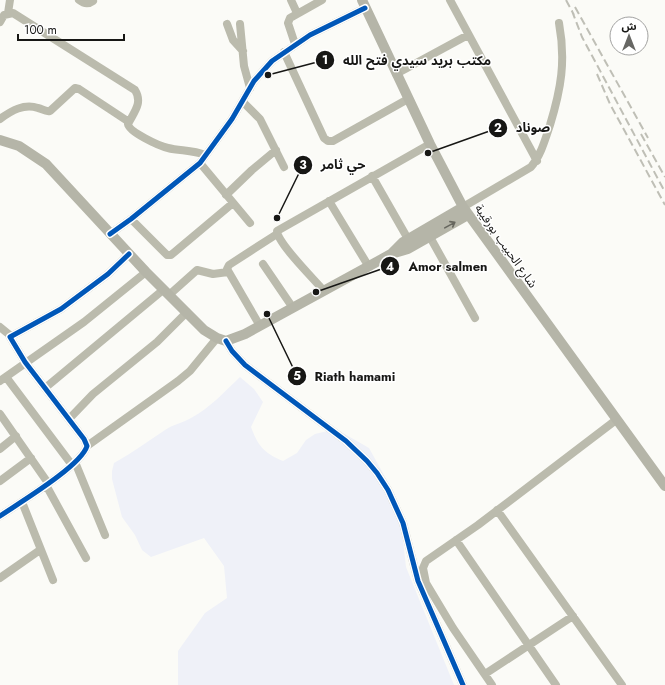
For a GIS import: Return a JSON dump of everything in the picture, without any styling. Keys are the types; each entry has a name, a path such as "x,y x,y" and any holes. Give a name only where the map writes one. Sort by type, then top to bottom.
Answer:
{"main road":[{"name":"شارع الحبيب بورقيبة","path":"363,4 430,144 465,211 665,486"},
{"path":"0,140 19,146 46,164 146,272 204,330 222,340 245,334 369,267 391,254 408,239 465,211"},
{"path":"391,254 408,249 430,237 465,211"}],"street":[{"path":"0,22 8,13 10,0"},
{"path":"79,0 86,3 93,1"},
{"path":"291,0 296,13"},
{"path":"296,44 288,23 290,18 296,13 322,0"},
{"path":"450,0 537,160"},
{"path":"110,234 131,219 200,163 243,102 257,77 284,52 363,4"},
{"path":"8,13 13,13 43,31 135,90 138,95 139,103 129,122 128,126 130,129 154,143 167,148 190,150 205,155"},
{"path":"465,211 531,167 537,160 558,99 562,73 563,46 560,23"},
{"path":"227,24 233,40 243,51"},
{"path":"240,24 243,51 250,88"},
{"path":"396,74 468,35"},
{"path":"284,52 324,138 328,141 333,140 408,99"},
{"path":"0,119 11,111 30,106 50,111 75,88 129,122"},
{"path":"243,102 260,119 284,167"},
{"path":"260,326 228,272 229,265 277,234 279,229 430,144"},
{"path":"226,194 276,150"},
{"path":"200,163 250,223"},
{"path":"372,176 408,239"},
{"path":"330,201 369,267"},
{"path":"131,219 167,255 171,256 233,203"},
{"path":"277,234 288,250 324,291"},
{"path":"430,237 475,318"},
{"path":"10,336 61,309 108,274 129,254"},
{"path":"263,264 293,308"},
{"path":"45,388 166,292 197,270 212,274 228,272"},
{"path":"105,535 73,464 3,379 25,362 84,322 146,272"},
{"path":"69,419 93,394 157,342 187,312"},
{"path":"0,326 10,336 25,362 69,419 87,446"},
{"path":"0,516 22,502 73,464 84,454 87,446 178,381 222,340 238,359 255,374 346,441 377,472 388,490 403,523 418,581 463,685"},
{"path":"0,415 31,458 47,484 86,558"},
{"path":"492,685 453,628 423,575 423,568 426,561 497,510 616,420"},
{"path":"0,449 16,436"},
{"path":"0,481 31,458"},
{"path":"22,502 53,580"},
{"path":"497,510 622,685"},
{"path":"456,540 556,685"},
{"path":"0,578 40,550"},
{"path":"485,674 573,616"}],"shaded area":[{"path":"240,377 254,389 263,402 251,427 262,448 276,458 283,461 297,453 306,440 315,434 336,429 369,448 394,493 400,514 406,567 454,685 178,685 178,651 205,613 227,598 224,566 204,538 151,557 142,550 135,535 122,517 112,479 112,471 114,463 168,428 188,420 198,414 217,399"}],"railway":[{"path":"566,0 574,15"},
{"path":"575,7 648,138"},
{"path":"572,11 582,37 665,192"},
{"path":"597,74 610,104 665,205"},
{"path":"641,134 665,177"}],"cycle path":[{"path":"110,234 131,219 200,163 232,119 254,81 272,61 310,35 365,8"},
{"path":"0,516 62,474 74,464 87,446 84,439 25,362 10,337 61,309 108,274 129,254"},
{"path":"226,341 232,351 245,365 346,441 377,473 388,490 403,523 418,581 463,685"}],"place":[{"name":"مكتب بريد سيدي فتح الله","path":"268,75"},
{"name":"صوناد","path":"428,153"},
{"name":"حي ثامر","path":"277,218"},
{"name":"Amor salmen","path":"316,292"},
{"name":"Riath hamami","path":"267,314"}]}
